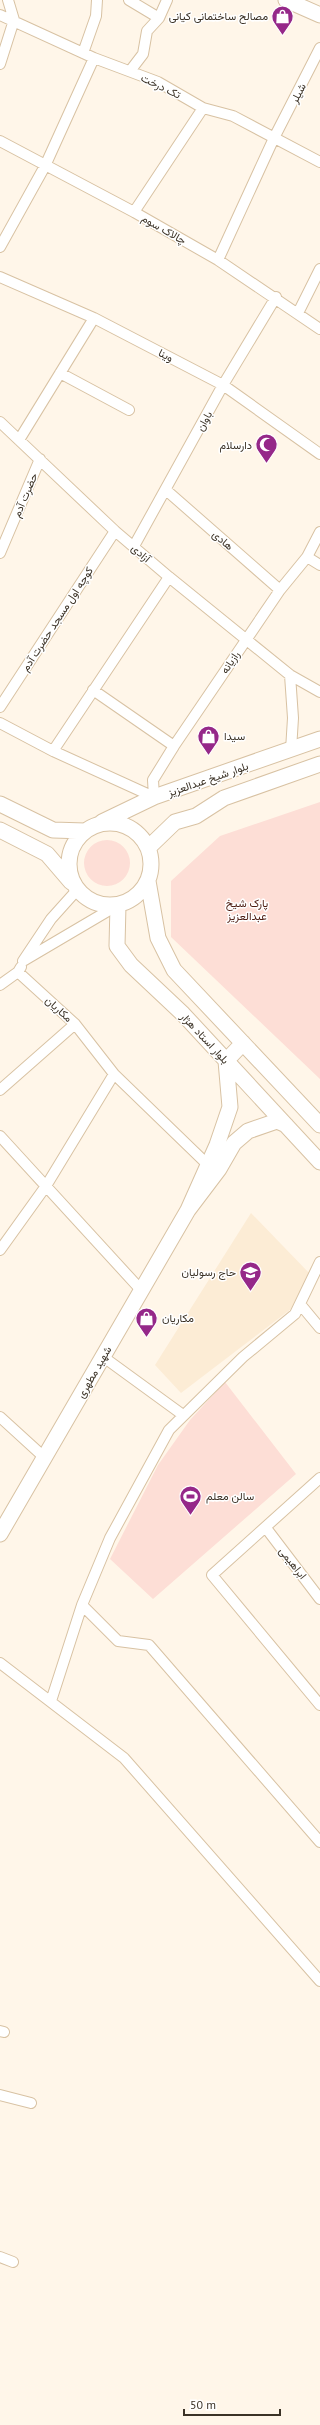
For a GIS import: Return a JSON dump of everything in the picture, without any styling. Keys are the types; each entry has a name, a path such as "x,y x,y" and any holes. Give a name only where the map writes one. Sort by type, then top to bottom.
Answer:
{"main road":[{"path":"286,0 320,15"},
{"name":"بلوار شیخ عبدالعزیز","path":"91,827 154,797 320,739"},
{"name":"بلوار شیخ عبدالعزیز","path":"148,848 175,822 196,816 224,798 320,764"},
{"path":"0,804 53,830 91,827 116,823 133,829 142,838 148,848 151,859 148,881 153,922 166,957 174,970 320,1124"},
{"path":"77,890 71,879 68,865 73,846 91,827"},
{"path":"0,830 46,854 77,890 94,903 118,905 136,896 148,881"},
{"name":"بلوار استاد هژار","path":"118,905 117,946 131,965 183,1014 320,1162"},
{"path":"188,1210 208,1165 230,1107 226,1061 243,1043"},
{"path":"248,1131 264,1125 276,1096 277,1079"},
{"path":"188,1210 219,1169 234,1143 248,1131 277,1120 286,1126"},
{"name":"شهید مطهری","path":"0,1534 188,1210"}],"street":[{"path":"0,64 14,20 8,0"},
{"path":"83,53 96,16 97,0"},
{"path":"129,0 159,18"},
{"path":"130,71 143,54 147,31 159,18 167,0"},
{"name":"تک درخت","path":"0,15 14,20 94,58 158,82 203,108 233,116 320,162"},
{"name":"شیلر","path":"218,260 274,138 320,48"},
{"path":"0,247 45,166 94,58"},
{"path":"134,212 203,108"},
{"name":"چالاک سوم","path":"0,141 134,212 218,260 276,297 320,329"},
{"path":"298,313 320,269"},
{"name":"وینا","path":"0,277 94,318 223,385 320,454"},
{"name":"باوان","path":"134,546 223,385 276,297"},
{"path":"19,440 94,318"},
{"path":"60,373 129,410"},
{"name":"آزادی","path":"0,422 115,531 169,577 290,675 320,692"},
{"name":"حضرت آدم","path":"0,552 40,459"},
{"name":"هادی","path":"166,490 280,590"},
{"name":"کوچه اول مسجد حضرت آدم","path":"0,707 115,531"},
{"name":"رازیانه","path":"154,797 153,780 174,746 280,590 307,557 320,532"},
{"path":"307,557 320,565"},
{"path":"53,751 169,577"},
{"path":"290,675 293,718 291,750"},
{"path":"93,690 174,746"},
{"path":"0,723 53,751 154,797"},
{"path":"0,985 18,972 23,961 51,919 77,890"},
{"path":"23,961 118,905"},
{"name":"مکاریان","path":"18,972 75,1024 114,1074 208,1165"},
{"path":"0,1090 75,1024"},
{"path":"0,1250 46,1186 114,1074"},
{"path":"0,1136 141,1290"},
{"path":"51,1701 82,1605 110,1538 169,1430 243,1357 295,1314 320,1262"},
{"path":"300,1304 320,1328"},
{"path":"102,1356 183,1415"},
{"path":"0,1417 45,1458"},
{"path":"320,1478 212,1575 320,1705"},
{"name":"ابراهیمی","path":"266,1528 320,1598"},
{"path":"82,1605 118,1641 149,1645 320,1842"},
{"path":"0,1663 124,1758 320,1981"},
{"path":"0,2095 31,2103"},
{"path":"0,2258 13,2262"}],"shaded area":[{"name":"حاج رسولیان","path":"251,1213 311,1275 291,1309 181,1393 155,1365"}],"green space":[{"name":"پارک شیخ عبدالعزیز","path":"320,802 320,1079 171,937 171,881 220,836"},
{"path":"112,840 124,846 129,854 129,872 124,880 116,885 102,886 90,880 85,872 84,858 90,846 98,841"},
{"name":"سالن معلم","path":"225,1382 296,1474 153,1599 110,1559 158,1465 190,1420"}],"place":[{"name":"مصالح ساختمانی کیانی","path":"283,36"},
{"name":"دارسلام","path":"267,464"},
{"name":"سیدا","path":"209,756"},
{"name":"حاج رسولیان","path":"251,1292"},
{"name":"مکاریان","path":"147,1338"},
{"name":"سالن معلم","path":"190,1516"}]}
